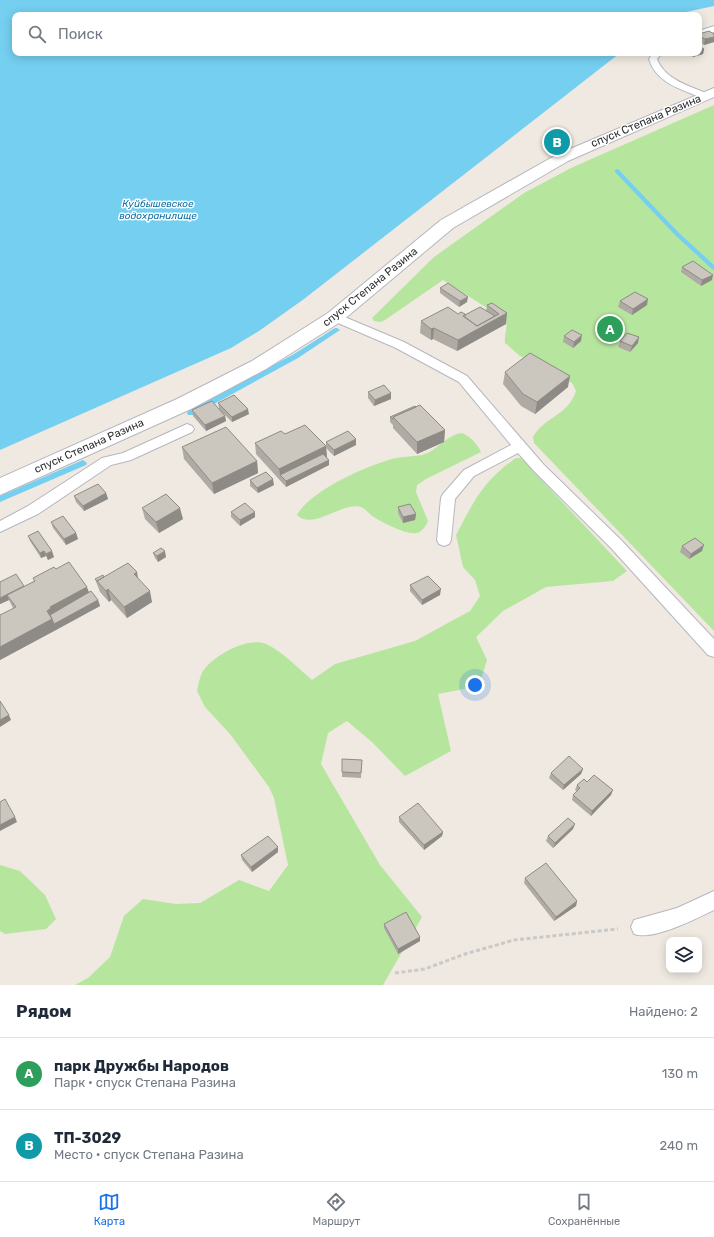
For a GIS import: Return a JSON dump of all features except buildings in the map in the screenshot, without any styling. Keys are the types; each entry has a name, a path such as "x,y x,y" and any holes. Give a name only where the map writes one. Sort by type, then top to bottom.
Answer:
{"street":[{"name":"спуск Степана Разина","path":"0,486 184,404 259,365 335,317 447,224 562,158 710,94"}],"lane":[{"path":"702,33 714,29"},
{"path":"656,56 654,59 654,64 659,71 678,84 710,94"},
{"path":"335,317 400,345 463,380 539,468 616,544 714,650"},
{"path":"0,527 33,510 107,461 126,457 187,430"},
{"path":"444,540 448,498 469,473 520,446"},
{"path":"641,927 680,917 714,900"}],"path":[{"path":"395,973 425,969 465,954 514,940 641,927"}],"green space":[{"path":"714,105 714,631 534,443 533,437 538,430 568,406 576,391 572,383 520,356 505,343 507,325 506,320 443,280 385,320 380,322 374,321 372,318 434,257 524,193 571,168"},
{"path":"462,433 468,436 478,446 481,452 426,479 417,485 416,492 428,521 424,528 416,533 406,532 386,524 375,518 361,507 354,506 346,508 311,520 304,519 297,515 314,497 354,473 392,459 422,455 456,434"},
{"path":"516,458 521,458 627,571 613,581 546,587 503,611 476,637 487,660 479,686 438,694 451,751 405,776 373,743 347,721 328,733 321,764 380,865 422,917 383,985 75,985 88,978 110,957 124,916 143,899 176,904 200,903 239,880 269,891 288,865 274,798 269,787 230,734 205,707 197,691 201,675 206,667 221,655 240,645 258,642 266,644 278,651 312,680 335,664 415,641 470,611 480,596 475,580 463,567 456,535 480,492 495,475"},
{"path":"0,865 20,871 45,895 56,919 46,929 5,934 0,931"}],"water":[{"name":"Куйбышевское водохранилище","path":"0,0 714,0 714,6 686,12 12,12 12,56 616,56 304,299 259,331 231,348 0,450"}],"waterway":[{"path":"617,171 677,234 714,268"},
{"path":"191,413 296,356 337,330"},
{"path":"0,499 83,463"}],"place":[{"name":"ТП-3029","path":"557,142"},
{"name":"парк Дружбы Народов","path":"610,329"}]}
